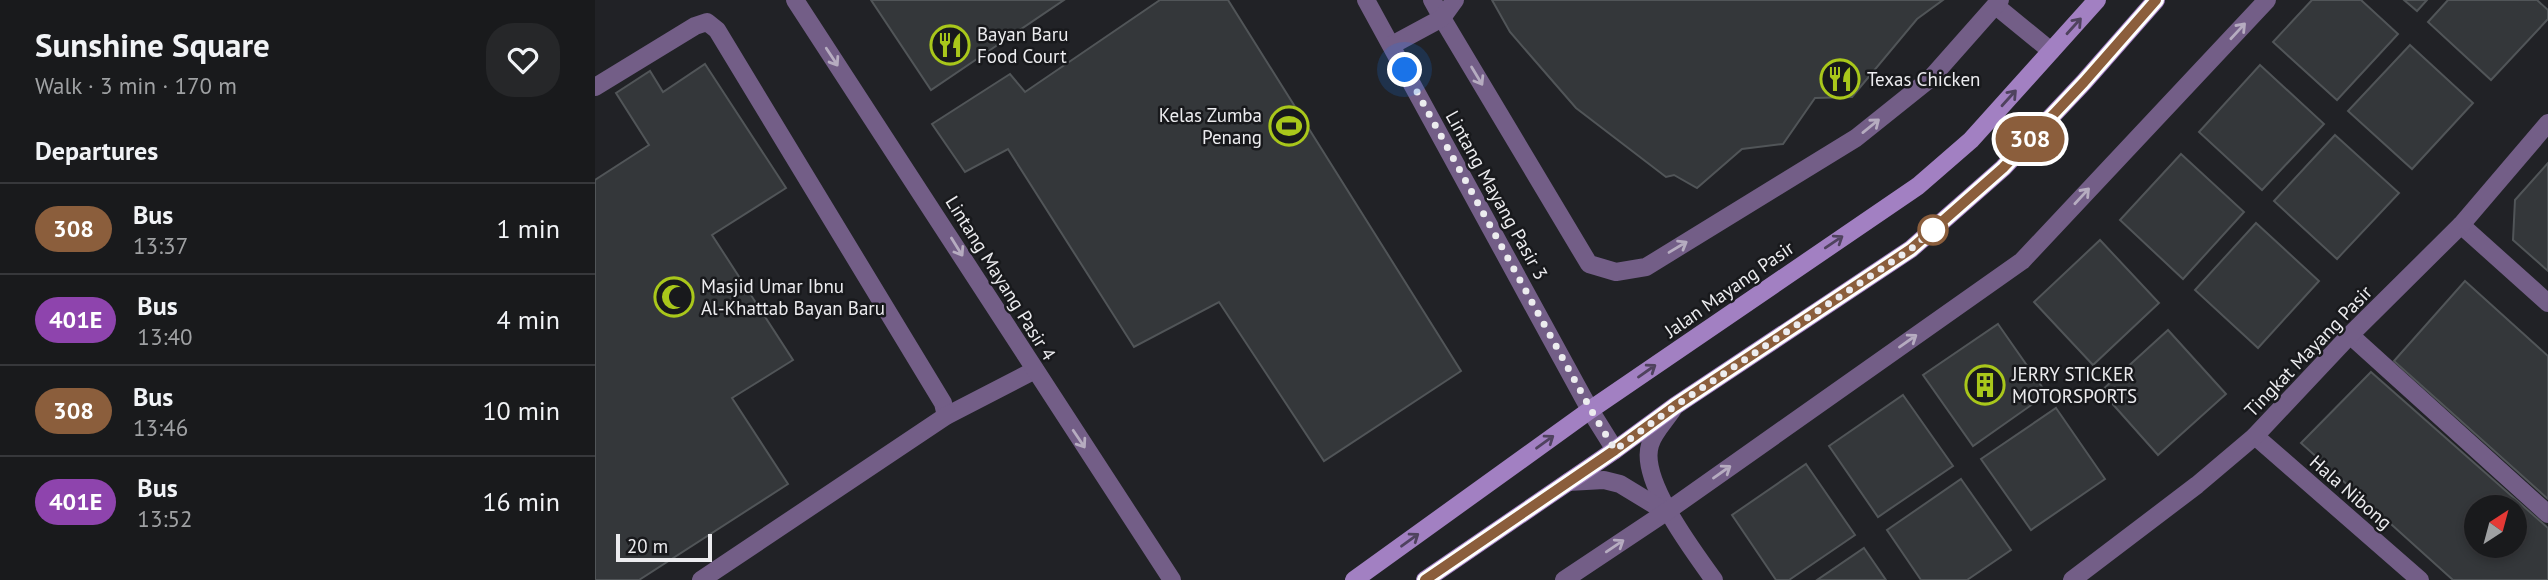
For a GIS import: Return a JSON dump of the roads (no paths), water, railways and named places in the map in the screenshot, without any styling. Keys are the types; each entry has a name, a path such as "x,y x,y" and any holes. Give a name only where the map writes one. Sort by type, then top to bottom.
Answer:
{"street":[{"name":"Lintang Mayang Pasir 4","path":"795,0 1172,580"},
{"name":"Lintang Mayang Pasir 3","path":"1366,0 1615,450"},
{"path":"1432,0 1589,264 1616,272 1646,267 1856,138 1931,78 1998,3 2051,51"},
{"path":"1392,45 1442,18 1455,0"},
{"name":"Jalan Mayang Pasir","path":"1355,580 1591,410 1918,186 1971,139 2097,0"},
{"path":"1425,580 1675,406 1911,249 2003,168 2156,0"},
{"path":"1564,580 1666,512 2022,261 2267,0"},
{"path":"595,87 695,26 707,22 717,30 943,403 946,416"},
{"name":"Tingkat Mayang Pasir","path":"2072,580 2197,485 2255,436 2350,335 2461,225 2548,123"},
{"path":"2461,225 2548,303"},
{"path":"2350,335 2548,514"},
{"path":"701,580 946,416 1035,370"},
{"path":"1675,406 1650,445 1648,459 1666,512 1714,580"},
{"name":"Hala Nibong","path":"2255,436 2420,580"},
{"path":"1568,482 1604,480 1620,484 1666,512"}],"place":[{"name":"Bayan Baru Food Court","path":"950,45"},
{"name":"Texas Chicken","path":"1840,79"},
{"name":"Kelas Zumba Penang","path":"1289,126"},
{"name":"Masjid Umar Ibnu Al-Khattab Bayan Baru","path":"674,297"},
{"name":"JERRY STICKER MOTORSPORTS","path":"1985,385"}]}
